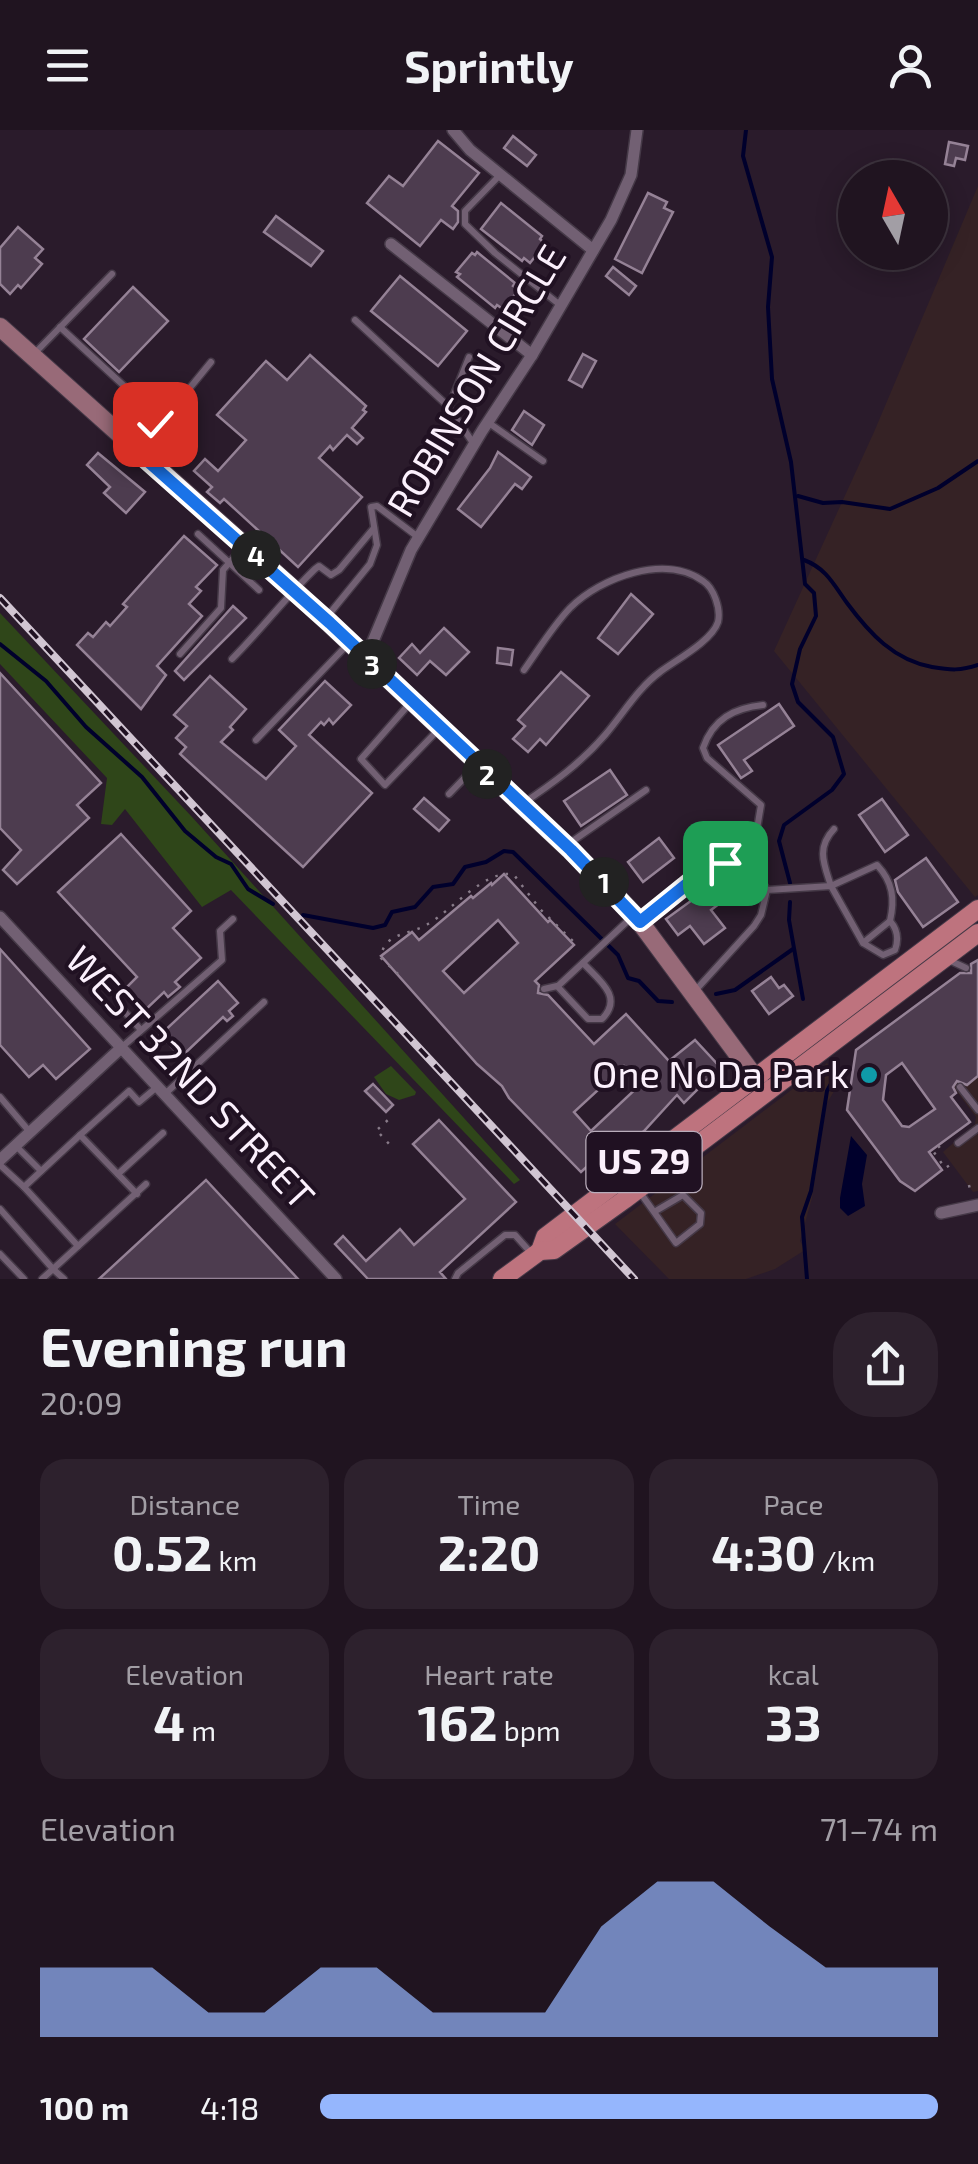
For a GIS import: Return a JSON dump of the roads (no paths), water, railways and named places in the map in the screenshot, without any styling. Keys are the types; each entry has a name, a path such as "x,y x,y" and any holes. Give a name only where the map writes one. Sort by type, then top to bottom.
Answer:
{"main road":[{"path":"0,327 294,590 566,846 637,919 761,1086"},
{"name":"US 29","path":"536,1254 554,1250 638,1190 761,1086 901,957 978,909"},
{"name":"US 29","path":"502,1279 536,1254 546,1237 978,933"}],"street":[{"name":"ROBINSON CIRCLE","path":"366,658 418,537 532,356 593,250 470,150 453,130"},
{"path":"593,250 631,175 637,130"},
{"path":"391,244 532,356"},
{"name":"WEST 32ND STREET","path":"0,917 336,1279"},
{"path":"0,1162 121,1048"},
{"path":"941,1213 978,1205"}],"lane":[{"path":"500,175 466,211 465,224 494,253 561,306"},
{"path":"32,356 112,274"},
{"path":"355,320 449,408 474,444"},
{"path":"60,327 160,420"},
{"path":"449,408 470,356"},
{"path":"132,447 211,362"},
{"path":"488,422 543,462"},
{"path":"325,619 370,564 377,545 371,507 376,506 418,537"},
{"path":"232,659 319,566 330,575 339,570 374,528"},
{"path":"198,534 259,590"},
{"path":"180,654 221,608 223,570 244,545"},
{"path":"521,805 561,777 602,738 657,674 714,629 718,608 708,584 687,570 662,567 622,575 574,604 524,670"},
{"path":"256,740 350,642"},
{"path":"412,701 361,760 385,785 440,728"},
{"path":"693,993 754,926 767,890 751,864 761,805 708,758 703,748 714,724 728,714 763,705"},
{"path":"449,794 478,764"},
{"path":"566,846 646,790"},
{"path":"834,829 820,855 831,886 863,943 883,955 901,957 898,934 890,921"},
{"path":"544,989 557,986 617,931 707,868 725,863 751,864"},
{"path":"767,890 831,886 877,865 887,876 895,902 890,921 863,943"},
{"path":"121,1048 222,960 220,931 234,919"},
{"path":"940,962 952,960 966,968"},
{"path":"557,986 588,1019 606,1016 612,1005 610,993 583,963"},
{"path":"24,1187 129,1091 139,1102 161,1091 264,1002"},
{"path":"123,1010 141,1030"},
{"path":"960,1086 978,1110"},
{"path":"0,1097 30,1132"},
{"path":"958,1143 978,1128"},
{"path":"118,1174 163,1133"},
{"path":"80,1135 137,1194"},
{"path":"16,1146 41,1171"},
{"path":"0,1162 78,1246"},
{"path":"42,1279 146,1184"},
{"path":"638,1190 676,1243 700,1224 701,1213 683,1194 654,1212"},
{"path":"0,1208 64,1279"},
{"path":"455,1279 458,1272 505,1235 516,1235 536,1254"},
{"path":"0,1254 24,1279"}],"water":[{"path":"851,1136 867,1155 862,1184 865,1206 848,1216 840,1208 840,1198"}],"waterway":[{"path":"746,130 743,156 772,257 768,307 772,379 791,462 805,584 814,593 816,616 800,649 792,684 798,702 833,737 844,774 832,790 784,825 779,841 790,883"},
{"path":"798,496 823,503 890,509 938,488 978,461"},
{"path":"804,560 824,572 865,625 894,652 918,664 938,668 978,665"},
{"path":"0,644 46,681 86,727 142,777 185,831 216,857 231,864 248,889 273,904"},
{"path":"303,915 373,928 385,925 392,912 415,907 433,887 453,884 465,867 486,862 504,851 513,852 618,955 628,978 639,981 658,1001 672,1002"},
{"path":"790,902 789,920 803,999"},
{"path":"716,994 735,990 793,949"},
{"path":"807,1279 802,1217 811,1191 827,1091 833,1080 831,1064"}],"railway":[{"path":"0,598 634,1279"}],"place":[{"name":"One NoDa Park","path":"869,1075"}]}
